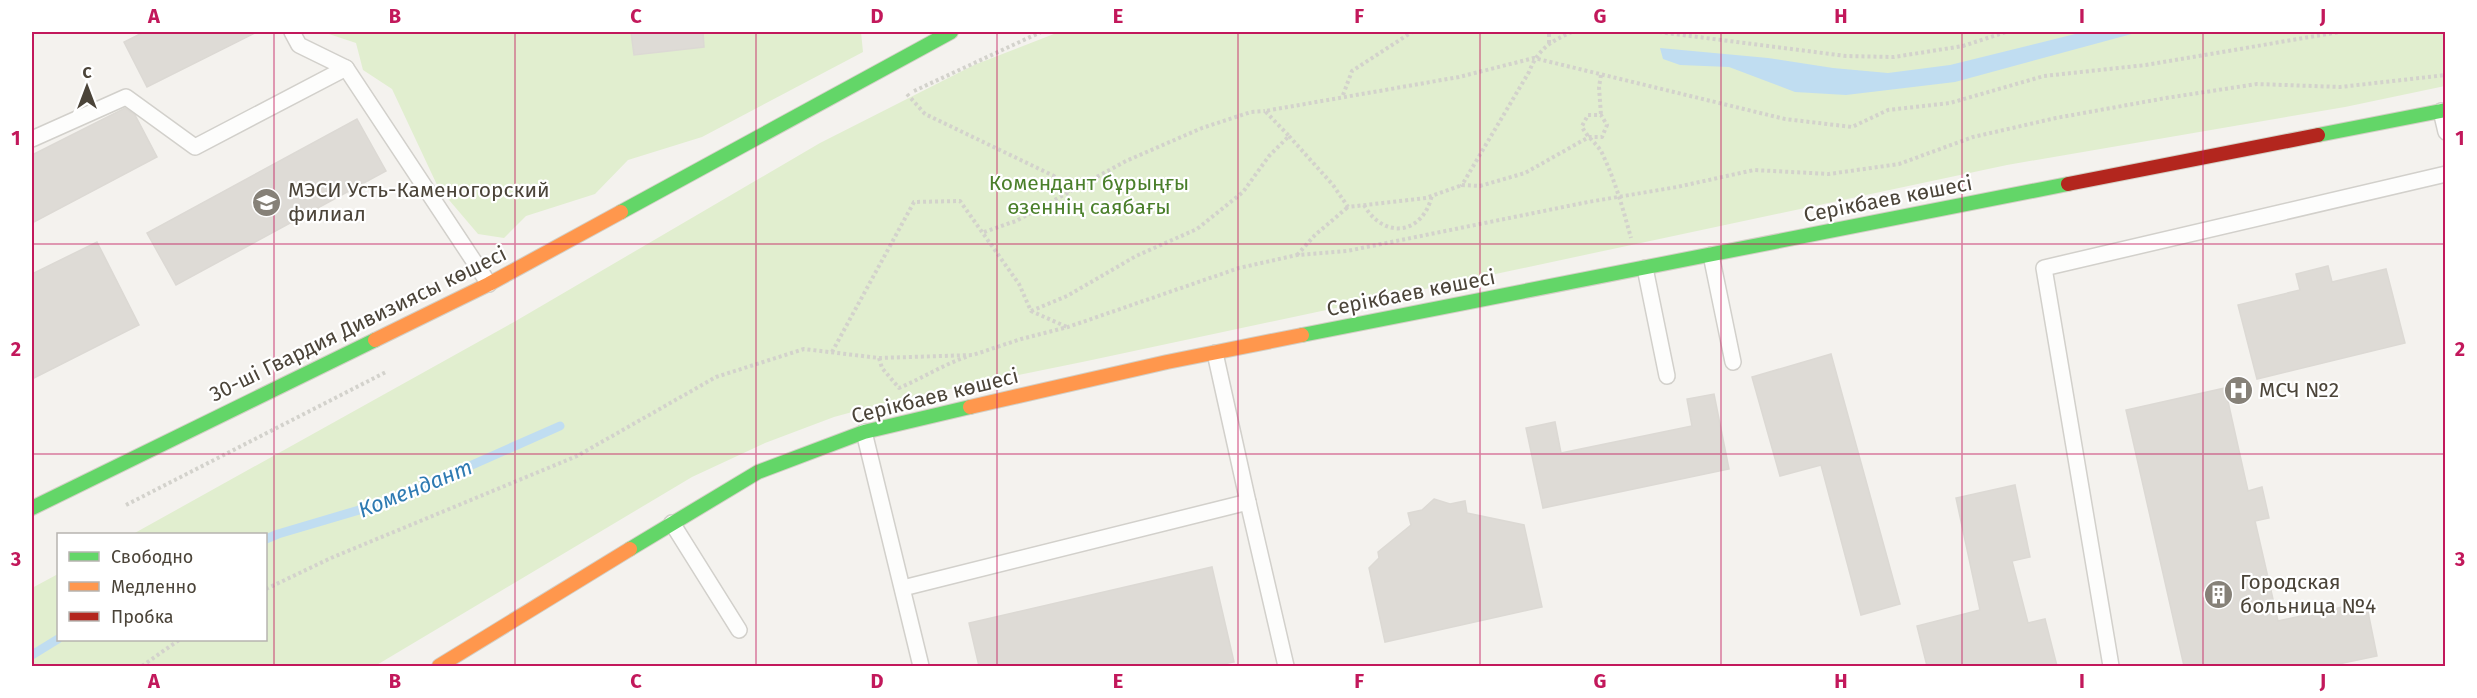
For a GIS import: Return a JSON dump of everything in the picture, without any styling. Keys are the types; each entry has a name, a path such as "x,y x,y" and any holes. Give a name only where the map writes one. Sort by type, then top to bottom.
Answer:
{"street":[{"name":"30-ші Гвардия Дивизиясы көшесі","path":"32,508 489,284 951,32"},
{"name":"Серікбаев көшесі","path":"439,666 758,472 864,432 1215,353 2443,111"}],"lane":[{"path":"292,32 299,45 346,68 489,284"},
{"path":"32,139 126,97 195,147 346,68"},
{"path":"2443,111 2445,132"},
{"path":"2111,666 2044,268 2445,174"},
{"path":"1711,255 1733,362"},
{"path":"1646,268 1666,376"},
{"path":"1215,353 1286,666"},
{"path":"864,432 921,666"},
{"path":"903,588 1248,502"},
{"path":"672,523 739,630"}],"path":[{"path":"1041,32 905,95 925,114 1054,176 1069,192"},
{"path":"1343,96 1352,71 1412,32"},
{"path":"1549,32 1549,43"},
{"path":"1462,185 1529,72 1534,58 1549,43 1572,32"},
{"path":"1659,32 1846,56 1894,57 1963,46 2006,32"},
{"path":"984,232 1016,221 1126,161 1202,128 1251,112 1459,77 1534,58 1785,118 1852,127 1888,110 1950,104 2044,76 2146,65 2339,32"},
{"path":"1601,75 1599,87 1601,115"},
{"path":"879,358 882,368 899,388 928,376 946,364 1021,339 1068,327 1239,268 1297,255 1347,251 1402,241 1754,170 1830,174 1899,164 1973,137 2056,118 2166,98 2258,84 2340,87 2445,75"},
{"path":"1265,111 1333,185 1347,207"},
{"path":"1297,255 1347,207 1432,195 1462,185 1480,186 1525,172 1589,137 1602,136 1606,132 1606,119 1601,115 1588,115 1584,120 1582,126 1589,137"},
{"path":"1031,311 1067,296 1137,256 1197,229 1243,192 1269,156 1289,136"},
{"path":"1364,205 1371,217 1382,226 1395,229 1409,227 1421,220 1429,209 1432,195"},
{"path":"832,352 914,202 960,201 1019,284 1031,311 1068,327"},
{"path":"267,589 331,558 577,456 716,376 804,349 879,358 973,355"},
{"path":"142,666 176,641"}],"green space":[{"path":"323,32 861,32 863,52 702,137 628,160 595,194 526,216 504,238 478,234 438,187 392,89 363,70 356,43"},
{"name":"Комендант бұрыңғы өзеннің саябағы","path":"1059,32 2445,32 2445,86 2345,107 2007,165 896,400 834,417 765,443 692,477 375,666 32,666 32,588 57,575 57,641 267,641 267,533 135,533 514,322 820,143 974,65"}],"water":[{"path":"2083,32 2139,32 1955,82 1846,95 1795,92 1729,67 1680,65 1663,59 1660,48 1768,58 1833,68 1888,73 1950,65"}],"building":[{"path":"144,32 257,32 147,87 124,42"},
{"path":"631,32 703,32 704,47 634,55"},
{"path":"125,108 135,115 157,157 32,223 32,155"},
{"name":"МЭСИ Усть-Каменогорский филиал","path":"357,119 386,171 176,285 147,233"},
{"path":"97,242 139,325 32,379 32,274"},
{"path":"2328,266 2332,282 2386,269 2405,343 2257,379 2238,305 2300,290 2296,274"},
{"path":"1831,354 1900,604 1861,615 1821,465 1780,476 1752,377"},
{"name":"Городская больница №4","path":"2225,388 2248,491 2262,487 2269,518 2255,521 2278,621 2366,602 2377,656 2329,666 2184,666 2126,410"},
{"path":"1714,394 1729,469 1543,508 1526,428 1555,422 1561,453 1692,426 1687,399"},
{"path":"2015,485 2030,557 2012,561 2028,623 2045,619 2057,666 1927,666 1917,626 1980,610 1956,498"},
{"path":"1434,499 1450,504 1465,501 1467,513 1524,525 1542,607 1385,642 1369,568 1379,558 1378,552 1411,525 1408,513 1422,510"},
{"path":"1212,567 1234,662 1213,666 979,666 969,623"}],"waterway":[{"name":"Комендант","path":"267,539 393,500 560,426"},
{"name":"Комендант","path":"32,655 57,640"}],"traffic: fast":[{"path":"621,212 951,32"},
{"path":"2318,135 2446,110"},
{"path":"1302,335 2068,184"},
{"path":"32,508 375,340"},
{"path":"630,549 758,472 864,432 970,407"}],"traffic: slow":[{"path":"375,340 489,284 621,212"},
{"path":"970,407 1167,362 1302,335"},
{"path":"439,666 630,549"}],"traffic: jam":[{"path":"2068,184 2318,135"}],"place":[{"name":"МЭСИ Усть-Каменогорский филиал","path":"267,202"},
{"name":"МСЧ №2","path":"2238,390"},
{"name":"Городская больница №4","path":"2219,594"}]}
